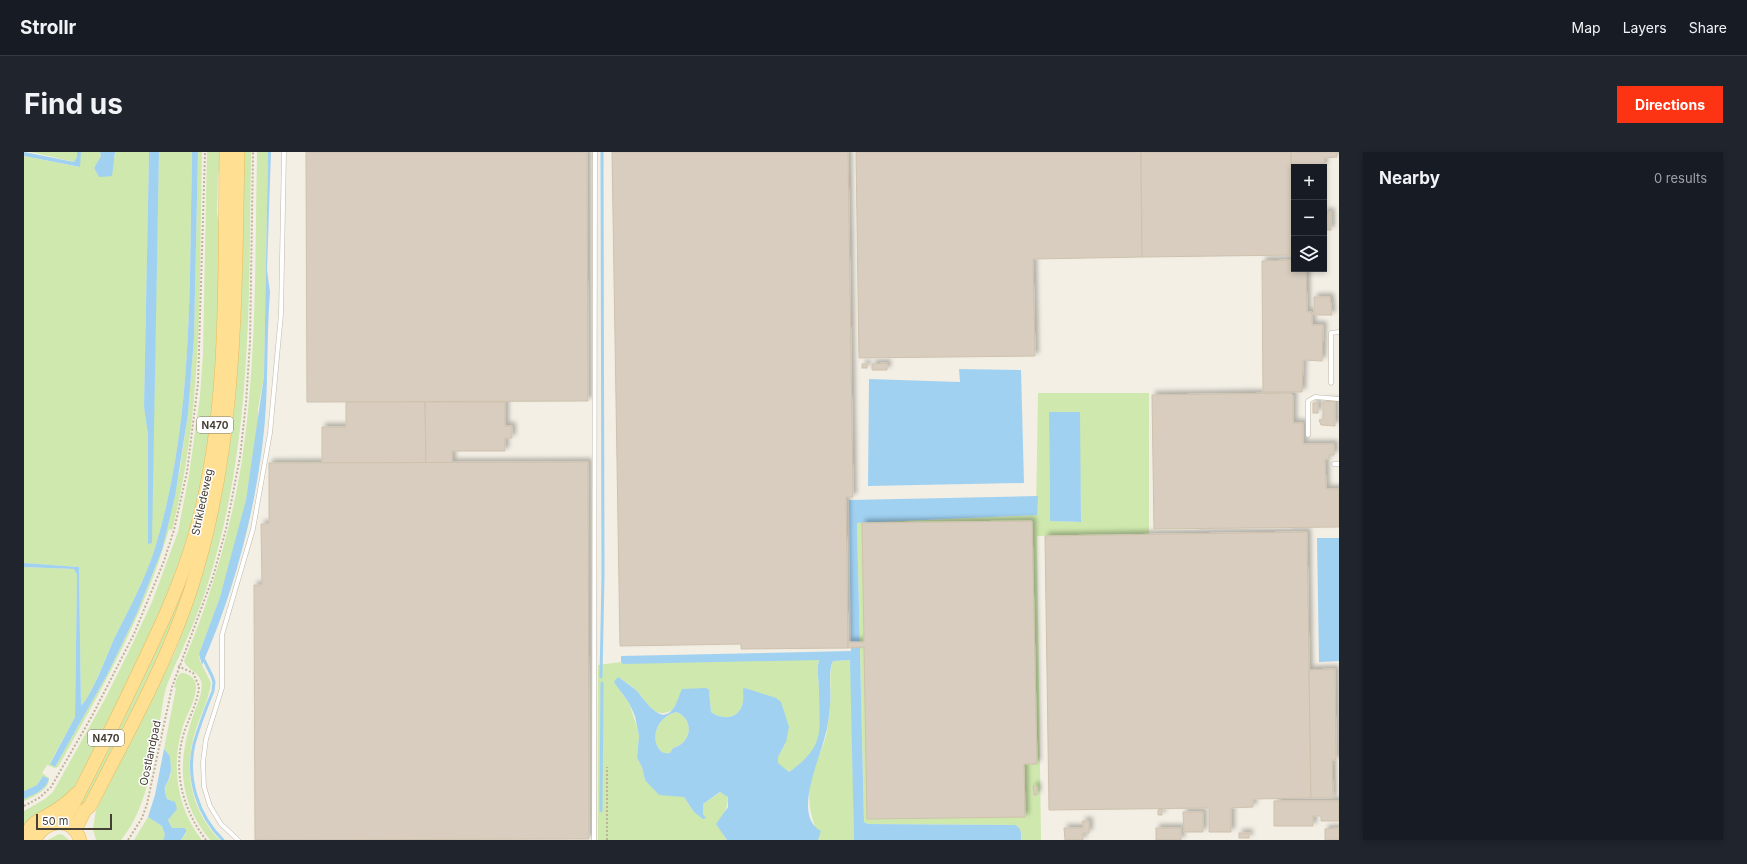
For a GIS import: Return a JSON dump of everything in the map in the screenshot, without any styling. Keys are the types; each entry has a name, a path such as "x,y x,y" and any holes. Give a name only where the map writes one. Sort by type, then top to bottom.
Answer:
{"main road":[{"name":"Strikledeweg","path":"79,833 78,792 118,716 164,620 190,552 203,503 212,452 220,384 224,290 226,152"},
{"name":"Strikledeweg","path":"79,833 90,806 150,691 172,640 190,592 214,506 223,453 230,392 235,292 238,152"},
{"name":"N470","path":"25,840 28,831 34,822 56,810 78,792"},
{"path":"35,840 38,833 48,825 57,822 79,833"}],"lane":[{"path":"238,840 221,824 210,806 204,787 203,762 206,739 222,688 222,635 253,529 270,433 281,314 284,152"},
{"path":"594,840 595,152"},
{"path":"1331,383 1331,333 1339,332"},
{"path":"1308,434 1308,402 1316,398 1339,398"},
{"path":"1334,464 1339,464"}],"path":[{"path":"24,806 39,798 51,787 92,716 134,634 164,561 174,530 187,472 198,383 205,152"},
{"name":"Oostlandpad","path":"128,840 139,823 147,804 172,687 178,666 193,673 196,676 199,686 183,736 179,756 179,771 186,807 194,824 206,840"},
{"path":"607,768 607,840"}],"green space":[{"path":"31,152 77,152 77,157 74,162"},
{"path":"81,152 100,152 101,156 94,168 99,177 115,157 115,152 149,152 144,407 148,435 151,543 159,152 192,152 187,352 177,451 168,500 155,548 146,572 114,639 95,684 81,706 79,567 24,563 24,156 79,167"},
{"path":"198,152 202,152 200,295 195,390 190,437 172,530 169,529 159,561 148,591 135,622 106,681 58,767 55,768 47,765 42,773 49,778 49,780 43,776 37,785 24,791 24,567 74,569 77,575 75,717 50,763 55,767 107,675 137,613 162,550 180,468 188,414 194,338"},
{"path":"207,152 221,152 218,178 217,211 221,239 219,329 208,455 183,562 121,701 72,791 24,831 24,811 45,799 53,792 105,699 152,602 178,532 189,475 200,396 203,354"},
{"path":"240,152 251,152 247,341 239,435 223,528 201,604 166,688 148,783 137,813 121,840 96,840 93,829 96,810 174,654 180,639 182,619 195,580"},
{"path":"257,152 268,152 264,376 258,409 258,426 246,500 234,550 220,597 199,654 200,661 211,683 207,701 192,743 190,758 192,788 196,802 202,816 220,840 210,840 199,825 186,796 183,765 184,749 201,694 202,685 200,678 185,664 184,661 203,612 219,562 232,512 242,460 247,422 253,345"},
{"path":"231,301 194,564 167,639 134,709 81,809 77,807 124,719 194,548"},
{"path":"1038,393 1149,393 1149,534 1037,536 1041,840 1021,840 1020,829 1015,825 868,824 864,822 857,523 1036,515","holes":["1049,412 1079,412 1081,522 1050,521"]},
{"path":"819,659 819,736 810,754 789,772 778,764 778,757 786,742 758,693 745,688 743,690 743,702 741,708 735,715 727,717 719,716 711,712 709,690 675,705 673,710 666,713 660,713 652,709 636,690 618,677 622,694 629,703 637,727 639,736 637,758 642,767 645,780 684,797 694,812 703,814 703,804 721,792 728,797 721,823 723,834 727,840 598,840 598,665 621,662"},
{"path":"851,660 854,840 818,840 819,836 811,812 809,796 811,779 827,733 830,700 830,677 833,661"},
{"path":"181,673 190,675 194,679 196,688 194,698 182,729 179,743 177,758 178,787 187,815 202,840 181,840 186,833 186,829 172,828 168,820 175,811 172,801 167,799 165,790 171,771 170,756 164,749 176,688 174,687 178,676"},
{"path":"676,712 682,715 686,720 689,731 684,741 673,748 670,753 664,753 656,744 655,737 657,730 660,722 667,716"},
{"path":"49,780 44,789 24,801 24,799 42,790"},
{"path":"148,817 162,826 165,835 163,840 134,840"},
{"path":"59,834 63,835 69,840 48,840"}],"water":[{"path":"24,152 74,162 77,157 77,152 81,152 80,167 24,156"},
{"path":"100,152 115,152 112,176 99,177 94,168 101,156"},
{"path":"149,152 159,152 152,543 148,544 148,435 144,407"},
{"path":"192,152 198,152 194,338 188,414 175,496 162,550 137,613 107,675 55,767 50,764 75,717 77,575 74,569 24,567 24,563 79,567 81,706 95,684 114,639 146,572 155,548 168,500 177,451 187,352"},
{"path":"268,152 271,152 267,270 270,292 266,403 263,440 254,498 241,555 233,583 202,665 199,654 220,597 246,500 264,376"},
{"path":"959,369 1021,370 1024,483 868,486 869,379 960,382"},
{"path":"1049,412 1080,412 1081,522 1050,521"},
{"path":"1038,496 1037,515 857,523 864,822 868,824 1015,825 1020,829 1021,840 854,840 850,660 833,661 831,666 828,725 810,786 808,800 809,813 813,824 821,831 818,840 727,840 716,824 728,807 728,797 720,792 703,804 703,814 706,818 703,819 694,812 684,797 659,795 645,780 642,767 637,758 639,736 635,716 629,703 614,682 618,677 636,690 652,709 663,715 668,714 676,705 682,689 706,688 709,690 711,712 723,717 735,715 738,712 743,704 743,689 745,688 776,698 781,702 789,727 786,742 778,757 778,763 789,772 810,754 815,745 820,727 819,660 623,664 621,662 621,656 851,651 849,500","holes":["676,712 682,715 688,725 689,731 687,736 684,741 673,748 670,753 664,753 656,744 655,737 660,722 667,716"]},
{"path":"1317,538 1339,538 1339,661 1319,662"},
{"path":"164,749 170,756 171,768 171,773 165,788 167,799 175,802 177,809 168,820 172,828 186,829 186,832 181,840 163,840 165,835 162,826 148,817 155,795"},
{"path":"43,776 49,779 45,786 39,792 24,799 24,791 37,785"}],"building":[{"path":"306,152 587,152 588,401 307,402"},
{"path":"612,152 848,152 853,497 846,497 848,648 741,649 741,644 620,646"},
{"path":"856,152 1141,152 1142,257 1033,259 1035,356 859,358"},
{"path":"1141,152 1291,152 1291,255 1142,257"},
{"path":"1291,152 1336,152 1337,157 1324,158 1324,164 1291,164"},
{"path":"1327,212 1331,212 1331,230 1327,230"},
{"path":"1291,260 1291,272 1306,272 1307,312 1312,312 1312,325 1323,325 1322,361 1303,360 1302,392 1263,392 1262,261"},
{"path":"1314,297 1330,297 1332,315 1314,315"},
{"path":"887,363 887,370 872,370 872,364"},
{"path":"862,364 867,364 867,368 862,368"},
{"path":"1291,393 1293,395 1293,423 1303,423 1303,444 1334,444 1334,455 1329,455 1329,459 1325,459 1326,489 1339,489 1339,527 1154,529 1152,395"},
{"path":"1335,401 1335,426 1321,425 1319,420 1323,419 1323,402"},
{"path":"346,402 425,402 426,463 322,463 322,427 346,427"},
{"path":"425,402 505,402 505,426 512,426 512,438 505,438 505,451 452,451 452,463 426,463"},
{"path":"1313,403 1318,403 1318,413 1313,413"},
{"path":"588,462 589,839 255,840 254,585 262,585 261,524 269,524 269,463"},
{"path":"1032,521 1037,764 1024,764 1025,817 867,819 864,647 848,648 848,642 864,642 862,523"},
{"path":"1307,532 1311,798 1253,799 1253,807 1231,808 1231,832 1209,832 1209,808 1049,810 1045,536"},
{"path":"1335,669 1336,760 1332,760 1333,798 1311,798 1309,670"},
{"path":"1033,786 1037,786 1037,795 1034,795"},
{"path":"1274,801 1339,801 1339,821 1321,821 1321,816 1313,816 1313,826 1274,826"},
{"path":"1162,809 1162,815 1158,815 1158,810"},
{"path":"1183,812 1203,812 1203,832 1184,832"},
{"path":"1082,821 1089,821 1089,833 1083,833 1083,840 1065,840 1064,828 1083,828"},
{"path":"1156,828 1181,828 1181,840 1156,840"},
{"path":"1339,828 1339,840 1325,840 1325,829"},
{"path":"1239,833 1249,833 1249,838 1239,838"}],"waterway":[{"path":"601,677 603,576 602,152"},
{"path":"203,658 214,682 213,691 194,744 192,757 193,783 196,796 207,820 223,840"},
{"path":"601,811 602,683"}]}
